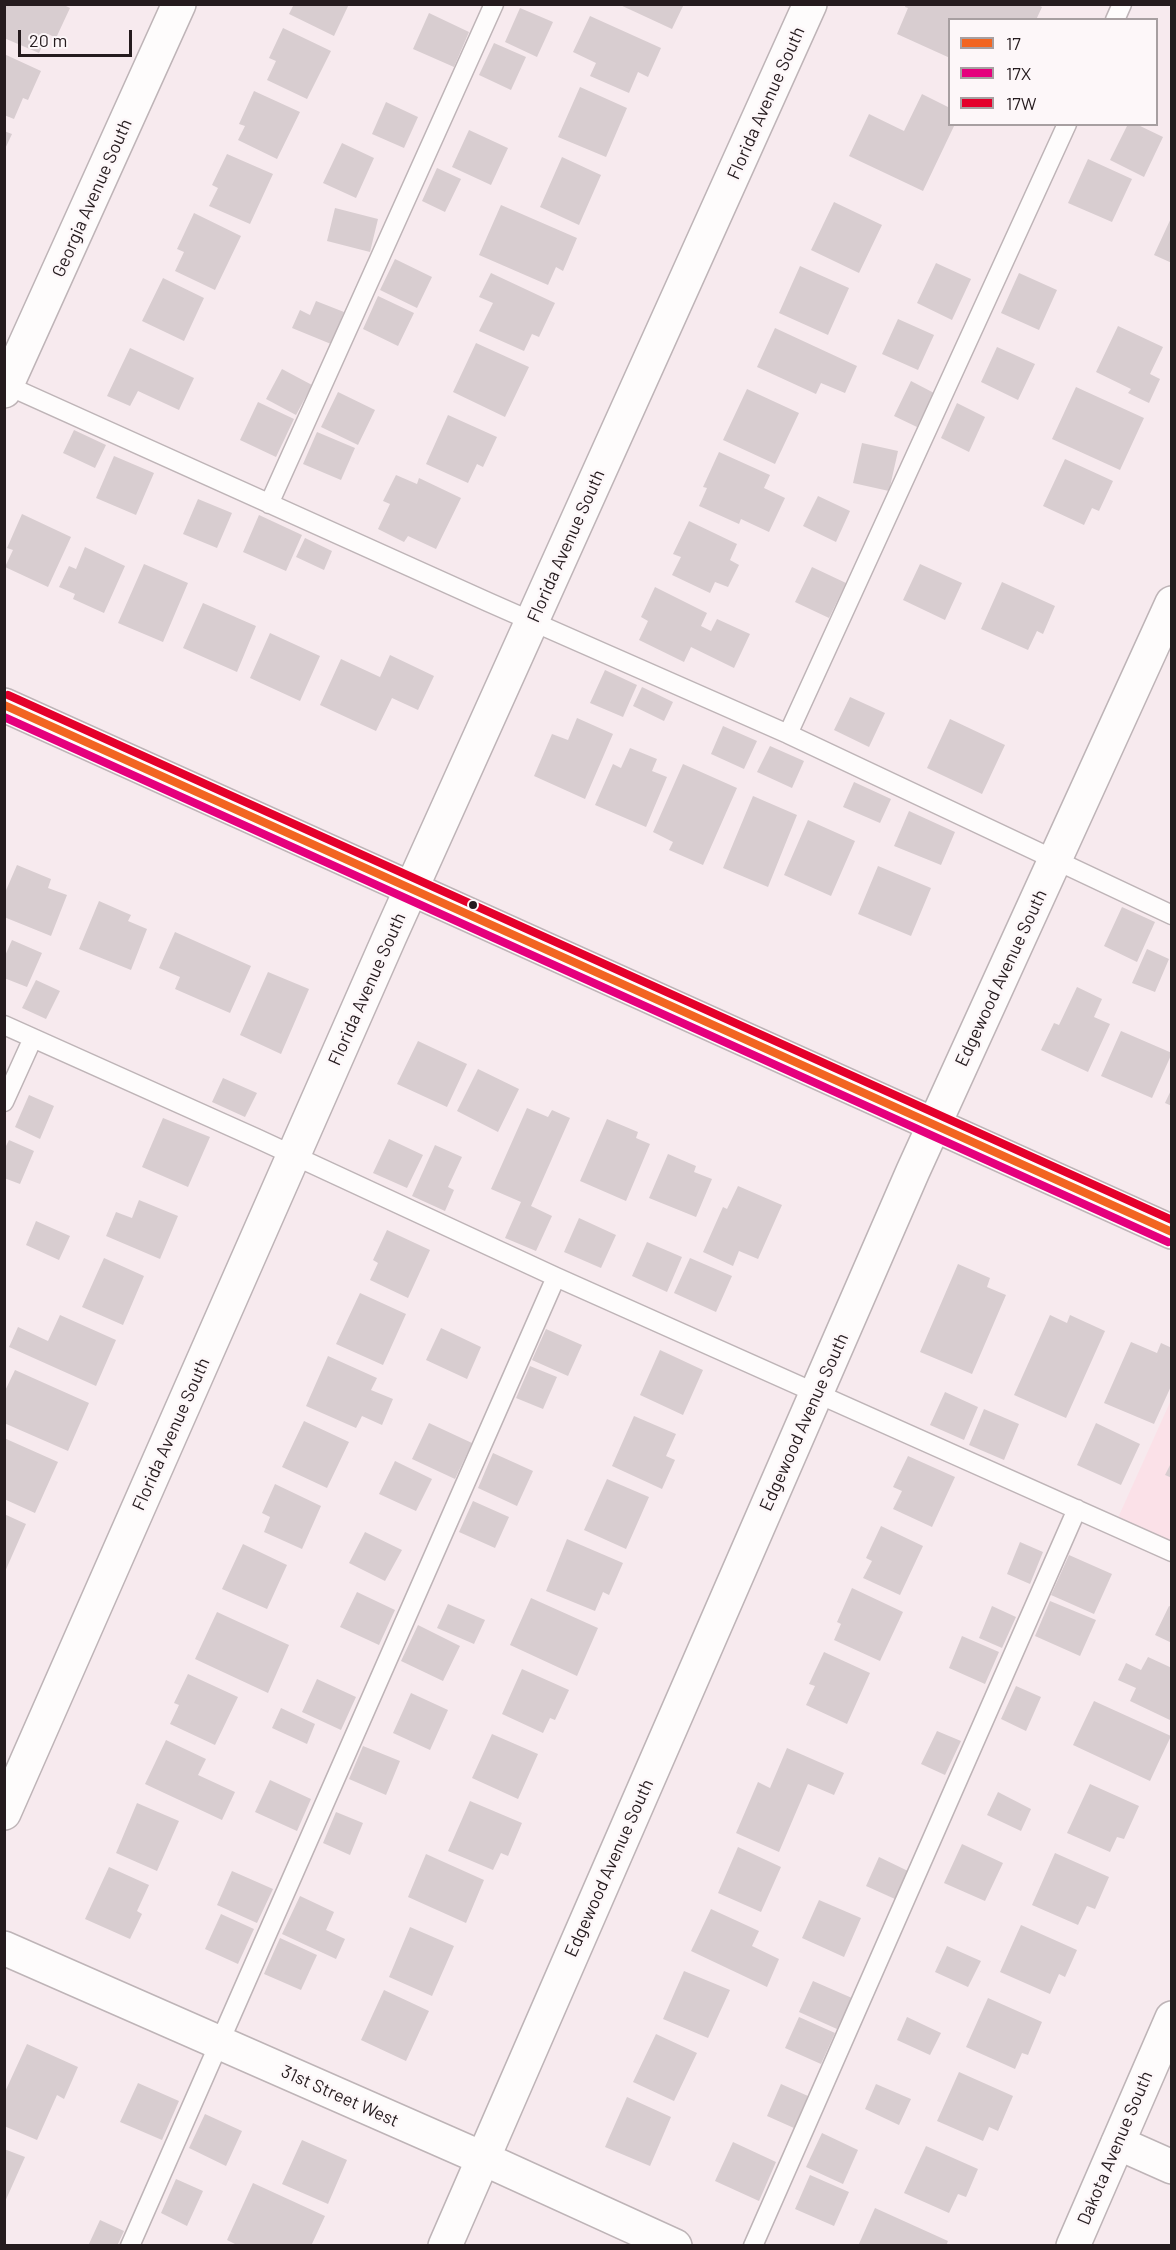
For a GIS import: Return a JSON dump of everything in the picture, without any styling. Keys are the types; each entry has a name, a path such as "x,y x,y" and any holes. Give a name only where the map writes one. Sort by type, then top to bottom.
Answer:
{"street":[{"name":"Georgia Avenue South","path":"5,387 179,4"},
{"name":"Florida Avenue South","path":"4,1813 411,888 810,4"},
{"name":"Edgewood Avenue South","path":"445,2246 935,1124 1172,603"},
{"path":"4,705 1172,1232"},
{"name":"31st Street West","path":"4,1948 482,2158 675,2246"},
{"name":"Dakota Avenue South","path":"1073,2246 1172,2018"},
{"path":"1118,2143 1172,2167"}],"lane":[{"path":"269,504 494,4"},
{"path":"1116,18 1122,4"},
{"path":"788,734 1066,126"},
{"path":"5,387 788,734 1172,915"},
{"path":"4,1025 555,1277 1172,1552"},
{"path":"4,1102 33,1038"},
{"path":"130,2246 555,1277"},
{"path":"753,2246 1077,1509"}],"shaded area":[{"path":"1171,1400 1171,1545 1117,1520"}],"building":[{"path":"4,4 62,4 70,8 56,38 48,34 39,53 4,38"},
{"path":"294,4 349,4 334,36 289,14"},
{"path":"618,4 684,4 672,29"},
{"path":"906,4 1036,4 1042,7 1037,18 948,18 948,57 897,34 908,8 905,7"},
{"path":"520,8 553,22 537,57 505,42"},
{"path":"429,13 469,32 454,67 413,49"},
{"path":"590,16 661,48 648,77 638,72 629,93 590,76 596,63 573,52"},
{"path":"283,28 331,51 307,99 267,80 276,61 269,58"},
{"path":"494,43 526,57 511,90 479,75"},
{"path":"4,54 41,71 28,100 23,98 14,119 4,115"},
{"path":"580,87 627,108 606,157 558,137"},
{"path":"254,91 300,112 277,159 238,140 245,126 239,124"},
{"path":"922,94 948,107 948,126 954,126 923,191 849,156 869,114 904,131"},
{"path":"386,102 418,117 404,148 372,134"},
{"path":"1127,126 1140,126 1163,137 1144,177 1110,160"},
{"path":"469,130 508,148 491,185 452,167"},
{"path":"4,131 12,134 4,151"},
{"path":"342,143 374,158 356,198 323,183"},
{"path":"227,154 273,174 250,224 209,206 218,188 212,185"},
{"path":"562,157 601,175 579,225 540,207"},
{"path":"1088,159 1132,179 1112,222 1068,203"},
{"path":"437,168 461,179 445,212 422,201"},
{"path":"834,202 882,225 859,273 811,250"},
{"path":"501,205 577,238 563,271 556,267 548,285 479,255"},
{"path":"335,208 378,219 370,252 327,241"},
{"path":"194,213 241,236 215,290 175,271 184,252 177,249"},
{"path":"1172,216 1172,263 1154,255"},
{"path":"395,259 432,277 417,308 380,290"},
{"path":"936,263 971,279 952,320 917,303"},
{"path":"800,266 849,288 828,335 779,313"},
{"path":"491,273 555,303 539,337 532,334 524,351 479,331 493,303 479,297"},
{"path":"1019,273 1057,290 1039,330 1001,313"},
{"path":"163,278 204,298 184,341 142,321"},
{"path":"378,296 414,313 398,346 363,329"},
{"path":"316,301 344,312 331,344 292,328 300,310 310,315"},
{"path":"898,319 934,335 918,370 882,354"},
{"path":"1118,326 1163,347 1150,374 1160,379 1149,403 1128,393 1131,389 1096,372"},
{"path":"775,328 857,366 845,393 821,383 816,394 757,367"},
{"path":"476,343 529,367 505,417 453,392"},
{"path":"997,347 1035,364 1018,400 981,382"},
{"path":"130,348 194,378 179,410 138,391 130,406 107,396"},
{"path":"282,369 312,385 296,415 266,399"},
{"path":"911,381 934,393 917,427 894,416"},
{"path":"1076,387 1144,418 1120,470 1052,439"},
{"path":"747,389 799,413 775,464 723,440"},
{"path":"338,392 375,410 358,445 321,427"},
{"path":"258,402 294,419 276,457 240,440"},
{"path":"957,403 985,417 969,452 941,438"},
{"path":"448,415 497,437 483,467 477,464 468,483 426,464"},
{"path":"74,430 106,445 95,468 63,453"},
{"path":"317,432 355,448 341,480 303,464"},
{"path":"862,443 898,451 889,491 853,483"},
{"path":"719,452 770,475 764,488 785,498 769,532 741,519 739,524 699,506 707,488 703,487"},
{"path":"114,456 154,473 136,515 96,498"},
{"path":"1065,459 1113,481 1099,511 1092,508 1084,525 1043,506"},
{"path":"396,475 417,484 419,478 461,498 436,549 408,536 404,542 378,529 390,504 383,501"},
{"path":"818,496 850,511 836,542 803,526"},
{"path":"198,499 232,513 217,548 183,534"},
{"path":"22,514 71,537 48,587 5,567 13,550 7,548"},
{"path":"259,515 302,535 286,571 243,552"},
{"path":"689,521 737,544 730,560 739,565 728,587 715,582 710,593 672,575 681,557 673,554"},
{"path":"305,538 332,551 324,570 296,557"},
{"path":"85,547 125,566 104,613 73,599 75,594 59,587 69,566 76,569"},
{"path":"144,564 188,583 163,642 118,623"},
{"path":"920,564 962,583 945,620 903,600"},
{"path":"812,567 846,583 829,618 795,602"},
{"path":"1002,582 1055,606 1043,634 1037,631 1028,650 981,629"},
{"path":"655,587 707,613 701,626 711,631 717,619 750,634 734,668 691,647 684,662 639,640 648,621 641,617"},
{"path":"203,603 256,626 237,672 183,648"},
{"path":"270,633 320,656 300,701 250,678"},
{"path":"390,655 434,676 418,710 392,698 376,731 320,705 341,659 380,677"},
{"path":"605,670 637,685 623,717 590,703"},
{"path":"642,687 673,702 664,721 633,706"},
{"path":"850,697 885,713 869,747 834,730"},
{"path":"577,718 613,734 585,799 534,776 552,734 568,740"},
{"path":"950,719 1005,745 982,794 927,768"},
{"path":"723,726 757,741 744,769 711,754"},
{"path":"770,746 804,761 792,788 757,772"},
{"path":"630,748 657,759 652,771 667,777 646,827 595,805 613,764 621,768"},
{"path":"683,764 737,788 703,865 669,850 673,842 653,832"},
{"path":"854,782 891,799 880,823 843,807"},
{"path":"753,796 797,815 768,887 723,868"},
{"path":"909,811 955,832 941,865 894,846"},
{"path":"808,820 855,841 831,896 784,875"},
{"path":"17,865 51,879 48,888 67,895 51,936 4,917 4,895"},
{"path":"878,866 931,888 911,936 858,914"},
{"path":"99,901 131,915 128,921 147,929 131,970 79,949"},
{"path":"1122,907 1155,922 1137,962 1104,946"},
{"path":"175,932 251,966 230,1013 175,989 180,977 159,968"},
{"path":"12,940 42,953 27,987 4,978 4,958"},
{"path":"1147,949 1169,959 1155,992 1132,983"},
{"path":"268,972 309,989 281,1054 240,1035"},
{"path":"36,980 60,991 46,1019 22,1008"},
{"path":"1077,987 1102,999 1094,1017 1110,1024 1088,1072 1041,1050 1054,1023 1059,1025"},
{"path":"1121,1031 1172,1053 1152,1098 1101,1076"},
{"path":"418,1041 467,1064 447,1107 397,1084"},
{"path":"478,1069 519,1089 498,1132 457,1111"},
{"path":"223,1078 257,1093 245,1117 212,1102"},
{"path":"1172,1088 1172,1106 1165,1103"},
{"path":"29,1095 54,1106 40,1139 15,1127"},
{"path":"527,1108 548,1117 552,1110 570,1118 531,1206 552,1216 536,1251 505,1238 521,1202 491,1189"},
{"path":"163,1118 210,1137 188,1187 142,1167"},
{"path":"607,1119 638,1132 636,1138 650,1144 626,1201 580,1181"},
{"path":"389,1139 423,1155 407,1188 373,1173"},
{"path":"9,1140 34,1151 20,1184 4,1178 4,1150"},
{"path":"435,1145 462,1157 448,1187 454,1190 445,1211 412,1196"},
{"path":"668,1154 696,1166 694,1172 712,1179 696,1217 649,1198"},
{"path":"738,1186 782,1205 758,1259 739,1251 733,1266 703,1252 723,1207 727,1209"},
{"path":"139,1200 178,1216 160,1259 106,1236 116,1212 132,1218"},
{"path":"579,1218 616,1235 601,1268 564,1252"},
{"path":"36,1221 70,1236 59,1260 26,1245"},
{"path":"387,1230 430,1250 408,1298 370,1280 378,1263 373,1260"},
{"path":"647,1242 682,1257 667,1292 632,1276"},
{"path":"104,1258 144,1276 123,1325 82,1307"},
{"path":"690,1258 732,1276 716,1312 674,1293"},
{"path":"958,1264 990,1278 987,1287 1006,1295 972,1374 920,1352"},
{"path":"360,1293 406,1314 383,1365 336,1344"},
{"path":"60,1315 116,1340 96,1386 9,1347 18,1327 48,1341"},
{"path":"1050,1315 1067,1323 1070,1315 1105,1331 1066,1418 1014,1395"},
{"path":"441,1328 481,1347 467,1379 426,1360"},
{"path":"546,1329 582,1345 568,1376 532,1360"},
{"path":"1131,1342 1157,1353 1161,1343 1172,1348 1172,1384 1154,1424 1104,1403"},
{"path":"660,1350 703,1370 683,1415 640,1395"},
{"path":"328,1356 377,1378 371,1390 393,1399 382,1425 362,1416 356,1428 306,1406"},
{"path":"530,1366 557,1377 543,1409 516,1398"},
{"path":"15,1370 89,1403 68,1451 4,1423 4,1393"},
{"path":"945,1392 978,1407 964,1440 930,1425"},
{"path":"984,1409 1019,1424 1004,1460 969,1445"},
{"path":"634,1416 676,1434 666,1456 675,1460 662,1489 612,1466"},
{"path":"304,1421 349,1442 327,1488 282,1467"},
{"path":"429,1423 472,1443 455,1479 412,1459"},
{"path":"1096,1423 1140,1444 1121,1485 1077,1465"},
{"path":"4,1438 58,1462 35,1513 4,1499"},
{"path":"493,1453 533,1471 517,1506 478,1488"},
{"path":"908,1456 955,1477 932,1527 893,1509 902,1491 893,1487"},
{"path":"395,1461 432,1479 416,1511 379,1494"},
{"path":"1172,1461 1172,1478 1165,1475"},
{"path":"607,1479 649,1497 626,1549 584,1530"},
{"path":"275,1484 321,1506 302,1549 264,1532 270,1517 262,1513"},
{"path":"473,1501 509,1517 495,1548 459,1532"},
{"path":"4,1514 26,1524 4,1574"},
{"path":"881,1526 923,1546 900,1595 863,1578 872,1561 866,1558"},
{"path":"365,1532 402,1550 385,1581 349,1563"},
{"path":"567,1539 623,1563 609,1595 603,1592 595,1611 546,1591"},
{"path":"1020,1542 1043,1552 1030,1584 1007,1574"},
{"path":"243,1544 287,1565 267,1609 222,1589"},
{"path":"1069,1555 1112,1574 1094,1614 1051,1595"},
{"path":"852,1588 903,1612 880,1661 834,1640 841,1624 837,1622"},
{"path":"357,1592 395,1610 379,1645 340,1627"},
{"path":"531,1598 598,1628 577,1676 510,1645"},
{"path":"1050,1601 1096,1620 1080,1656 1035,1636"},
{"path":"448,1604 485,1620 474,1644 437,1628"},
{"path":"992,1606 1016,1617 1002,1648 979,1638"},
{"path":"1169,1606 1172,1607 1172,1643 1155,1635"},
{"path":"217,1612 289,1645 268,1693 195,1659"},
{"path":"418,1625 460,1646 443,1681 401,1661"},
{"path":"962,1636 999,1652 985,1684 949,1668"},
{"path":"824,1652 870,1673 847,1724 806,1705 815,1686 809,1684"},
{"path":"1148,1657 1172,1668 1172,1721 1130,1701 1136,1688 1118,1680 1126,1663 1141,1670"},
{"path":"522,1669 569,1690 555,1720 550,1718 543,1733 502,1714"},
{"path":"188,1674 238,1697 215,1745 170,1724 179,1705 174,1703"},
{"path":"317,1679 356,1697 341,1730 302,1712"},
{"path":"1016,1686 1041,1697 1026,1731 1001,1719"},
{"path":"411,1693 448,1710 430,1750 393,1733"},
{"path":"1094,1701 1171,1736 1150,1781 1073,1745"},
{"path":"281,1708 315,1724 307,1744 272,1728"},
{"path":"937,1731 961,1741 945,1775 921,1764"},
{"path":"492,1734 538,1754 518,1799 472,1778"},
{"path":"166,1740 206,1759 198,1775 235,1792 222,1820 145,1784"},
{"path":"363,1746 400,1761 386,1795 349,1779"},
{"path":"787,1748 844,1773 834,1795 808,1784 779,1852 736,1833 758,1782 770,1788"},
{"path":"270,1780 311,1799 297,1831 255,1812"},
{"path":"1090,1784 1139,1806 1124,1839 1117,1837 1110,1852 1067,1833"},
{"path":"998,1792 1031,1809 1021,1831 987,1815"},
{"path":"470,1801 522,1823 508,1856 501,1853 493,1870 448,1851"},
{"path":"137,1803 179,1821 157,1871 116,1853"},
{"path":"336,1812 363,1823 350,1855 323,1843"},
{"path":"962,1844 1003,1863 985,1901 944,1883"},
{"path":"738,1847 781,1867 761,1912 718,1893"},
{"path":"1055,1853 1109,1877 1095,1909 1087,1906 1078,1925 1032,1905"},
{"path":"426,1854 484,1880 466,1923 408,1897"},
{"path":"879,1857 908,1871 895,1899 866,1886"},
{"path":"109,1867 149,1885 137,1911 142,1914 130,1939 85,1919"},
{"path":"232,1871 273,1889 257,1923 217,1905"},
{"path":"300,1896 334,1912 326,1930 345,1939 336,1959 282,1934"},
{"path":"819,1900 861,1918 844,1957 802,1938"},
{"path":"711,1909 759,1931 752,1946 779,1959 767,1987 691,1951"},
{"path":"221,1914 254,1929 238,1964 205,1949"},
{"path":"1021,1925 1077,1950 1065,1977 1059,1974 1050,1994 1000,1972"},
{"path":"410,1927 454,1946 432,1996 389,1977"},
{"path":"280,1938 317,1955 301,1990 264,1974"},
{"path":"947,1946 981,1961 968,1987 935,1972"},
{"path":"684,1971 730,1990 708,2038 663,2019"},
{"path":"813,1981 852,1998 837,2029 799,2012"},
{"path":"384,1990 429,2011 406,2061 361,2040"},
{"path":"988,1998 1042,2022 1028,2055 1022,2053 1015,2069 966,2047"},
{"path":"799,2017 835,2033 821,2064 785,2048"},
{"path":"907,2017 941,2033 930,2055 897,2040"},
{"path":"656,2034 697,2053 674,2101 633,2082"},
{"path":"27,2044 78,2067 64,2099 57,2095 37,2140 4,2126 4,2094"},
{"path":"959,2072 1013,2096 998,2131 989,2127 983,2141 937,2121"},
{"path":"138,2083 179,2101 162,2140 120,2122"},
{"path":"781,2084 808,2096 794,2128 767,2116"},
{"path":"876,2084 911,2099 899,2125 865,2109"},
{"path":"627,2097 671,2117 650,2166 605,2147"},
{"path":"205,2114 242,2131 226,2166 189,2148"},
{"path":"822,2133 858,2150 843,2184 806,2167"},
{"path":"302,2140 347,2160 328,2204 282,2184"},
{"path":"733,2142 776,2162 759,2201 715,2181"},
{"path":"926,2146 978,2169 966,2197 958,2194 949,2213 904,2193"},
{"path":"4,2149 25,2157 4,2204"},
{"path":"810,2175 849,2192 834,2226 795,2209"},
{"path":"176,2179 203,2191 187,2226 161,2213"},
{"path":"253,2183 325,2216 311,2246 239,2246 227,2240"},
{"path":"875,2208 948,2241 946,2246 858,2246"},
{"path":"100,2220 124,2231 117,2246 88,2246"}],"transit line":[{"name":"17W","path":"8,695 1172,1220"},
{"name":"17","path":"4,705 1172,1232"},
{"name":"17X","path":"4,717 1168,1242"}]}
